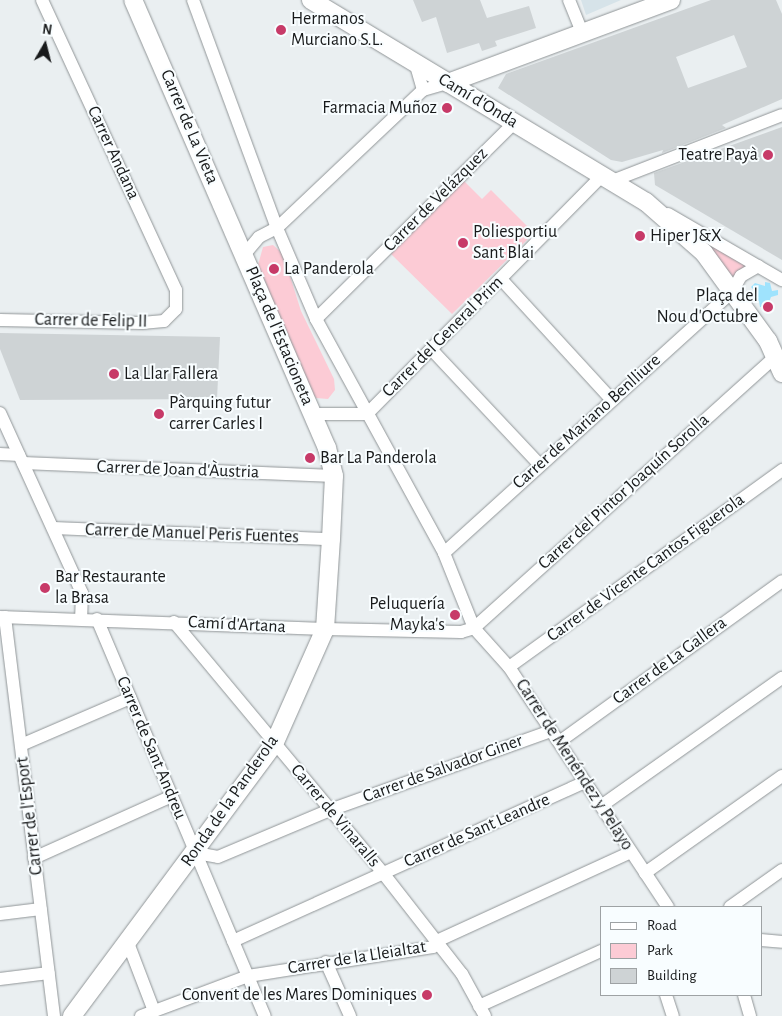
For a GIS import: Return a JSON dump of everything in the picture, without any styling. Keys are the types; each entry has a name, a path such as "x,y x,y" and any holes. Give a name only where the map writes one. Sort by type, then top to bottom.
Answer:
{"street":[{"name":"Carrer Andana","path":"42,0 176,290 176,309"},
{"name":"Carrer de La Vieta","path":"133,0 244,254"},
{"path":"193,0 277,228 316,319 444,553 474,628"},
{"name":"Camí d'Onda","path":"311,0 646,202 782,280"},
{"path":"569,0 582,33"},
{"path":"415,62 423,90 448,83 671,0"},
{"name":"Plaça de l'Estacioneta","path":"367,414 313,414 244,254 259,237 277,228 423,90"},
{"path":"607,178 782,115"},
{"name":"Carrer de Velázquez","path":"316,319 514,123"},
{"name":"Carrer del General Prim","path":"367,414 500,279 607,178"},
{"name":"Camí d'Onda","path":"646,202 704,253 732,292"},
{"path":"758,266 741,276 732,292 759,327 782,373"},
{"path":"500,279 611,399"},
{"name":"Carrer de Mariano Benlliure","path":"444,553 611,399 732,292"},
{"name":"Carrer de Felip II","path":"0,320 142,323 164,321 176,309"},
{"path":"431,350 540,465"},
{"name":"Carrer del Pintor Joaquín Sorolla","path":"474,628 775,357"},
{"path":"0,413 82,593 81,618"},
{"name":"Ronda de la Panderola","path":"72,1016 196,853 274,744 324,629 334,476 327,448 313,414"},
{"name":"Carrer de Joan d'Àustria","path":"0,454 21,459 334,476"},
{"name":"Carrer de Vicente Cantos Figuerola","path":"509,667 782,470"},
{"name":"Carrer de Manuel Peris Fuentes","path":"53,528 331,540"},
{"name":"Carrer de La Gallera","path":"558,742 782,581"},
{"name":"Camí d'Artana","path":"3,617 81,618 324,629 461,632 474,628"},
{"name":"Carrer de l'Esport","path":"3,617 21,745 54,1016"},
{"name":"Carrer de Sant Andreu","path":"97,619 265,1016"},
{"name":"Carrer de Vinaralls","path":"174,622 383,873 436,944 462,974 482,1011"},
{"name":"Carrer de Menéndez y Pelayo","path":"474,628 509,667 667,906"},
{"path":"601,806 782,678"},
{"path":"21,745 130,698"},
{"name":"Carrer de Salvador Giner","path":"196,853 218,858 330,810 551,730"},
{"path":"645,873 782,776"},
{"name":"Carrer de Sant Leandre","path":"233,940 585,782"},
{"path":"34,858 172,796"},
{"name":"Carrer de la Lleialtat","path":"141,1016 248,976 326,962 433,947 631,852"},
{"path":"731,906 782,870"},
{"path":"0,914 41,909"},
{"path":"762,940 782,942"},
{"path":"128,943 154,1011"},
{"path":"482,1011 600,952"},
{"path":"326,962 350,1016"},
{"path":"0,979 48,973"},
{"path":"666,996 673,1016"},
{"path":"744,996 750,1016"}],"shaded area":[{"path":"581,0 621,0 586,15"}],"green space":[{"name":"Poliesportiu Sant Blai","path":"464,181 482,199 491,190 534,233 452,314 391,254"},
{"path":"697,236 749,266 734,278"},
{"path":"273,245 283,254 301,311 334,379 335,390 328,399 316,398 309,390 258,265 263,247"}],"water":[{"path":"765,282 770,283 772,291 778,290 778,295 771,297 767,307 760,307 759,301 752,299 750,295 756,292 751,287 755,283 765,286"}],"building":[{"path":"413,0 480,0 487,18 529,6 536,28 495,41 497,46 482,51 479,43 447,53 436,17 422,22"},
{"path":"711,0 776,0 782,14 782,99 722,125 726,128 662,153 663,150 622,162 611,160 498,88 506,74","holes":["734,35 747,67 688,88 676,57"]},
{"path":"782,127 782,260 655,185 654,173"},
{"name":"La Llar Fallera","path":"0,333 220,337 217,399 20,400 0,349"}],"place":[{"name":"Hermanos Murciano S.L.","path":"281,30"},
{"name":"Farmacia Muñoz","path":"447,108"},
{"name":"Teatre Payà","path":"768,155"},
{"name":"Hiper J&X","path":"640,236"},
{"name":"Poliesportiu Sant Blai","path":"463,243"},
{"name":"La Panderola","path":"274,269"},
{"name":"Plaça del Nou d'Octubre","path":"768,307"},
{"name":"La Llar Fallera","path":"114,374"},
{"name":"Pàrquing futur carrer Carles I","path":"159,414"},
{"name":"Bar La Panderola","path":"310,458"},
{"name":"Bar Restaurante la Brasa","path":"45,588"},
{"name":"Peluquería Mayka's","path":"455,615"},
{"name":"Convent de les Mares Dominiques","path":"427,995"}]}
